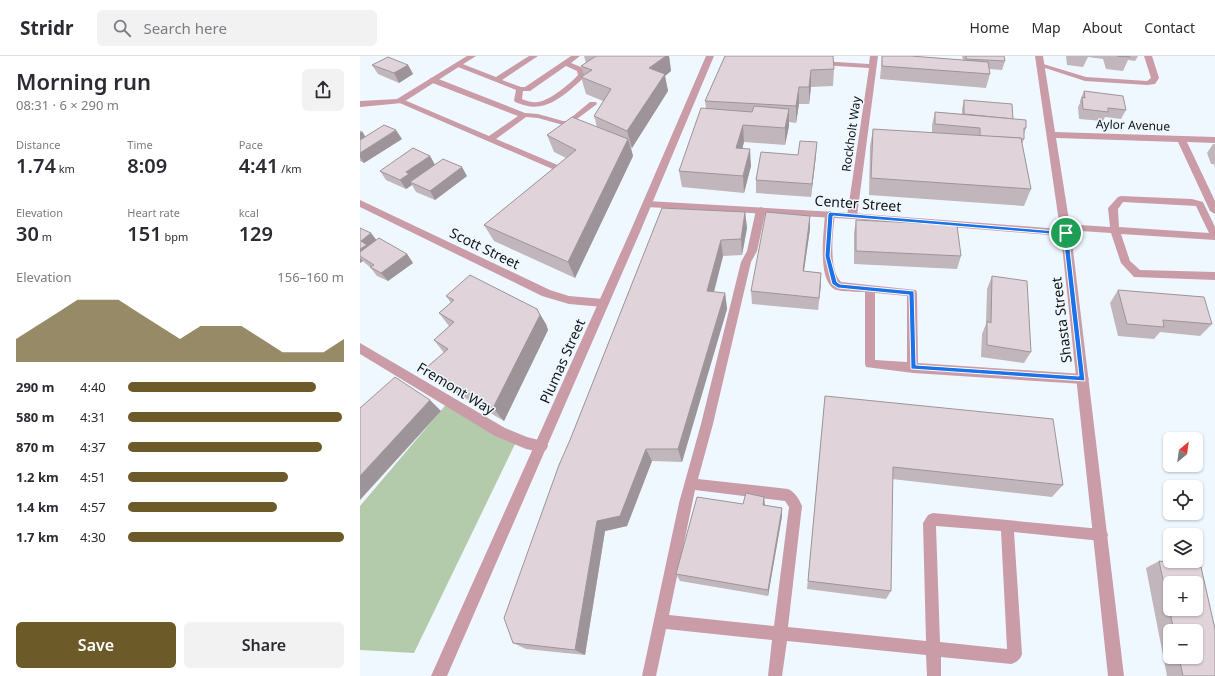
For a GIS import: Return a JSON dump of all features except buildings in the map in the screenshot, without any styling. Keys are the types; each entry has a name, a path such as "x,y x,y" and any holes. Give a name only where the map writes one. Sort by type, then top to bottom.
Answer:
{"street":[{"path":"360,104 399,101 472,56"},
{"name":"Plumas Street","path":"439,676 647,204 710,56"},
{"name":"Shasta Street","path":"1040,61 1065,230 1116,676"},
{"name":"Aylor Avenue","path":"1050,135 1215,140"},
{"path":"1181,138 1215,211"},
{"name":"Scott Street","path":"360,203 546,293 569,300 603,303"},
{"name":"Center Street","path":"647,204 830,214 1065,230"},
{"name":"Fremont Way","path":"360,348 500,432 526,443 541,446"}],"lane":[{"path":"497,80 534,56"},
{"path":"457,65 520,89 527,89 576,56"},
{"name":"Rockholt Way","path":"852,216 874,56"},
{"path":"1040,61 1085,79 1147,83 1152,82 1155,78 1148,56"},
{"path":"815,62 872,66"},
{"path":"520,89 518,100 524,103 541,105 549,102 582,75 580,70 566,64"},
{"path":"433,80 524,115 538,116 563,123 569,123 592,104"},
{"path":"399,101 564,171"},
{"path":"491,139 524,115"},
{"path":"1065,230 1116,230 1215,237 1200,204 1192,202 1121,199 1113,208 1116,230 1126,263 1137,274 1215,276"},
{"path":"649,676 690,484 746,262 752,252 761,210"},
{"path":"830,214 827,253 834,283 838,286 912,293 913,368"},
{"path":"870,289 870,364 1083,379"},
{"path":"690,484 788,495 796,506 775,676"},
{"path":"934,676 929,523 933,519 1101,535"},
{"path":"660,621 780,635 1011,657 1015,654 1007,525"}],"green space":[{"path":"449,401 517,440 414,653 360,650 360,506"}],"route":[{"path":"830,214 1066,233 1083,379 913,368 912,293 838,286 834,283 827,256 830,214"}]}
